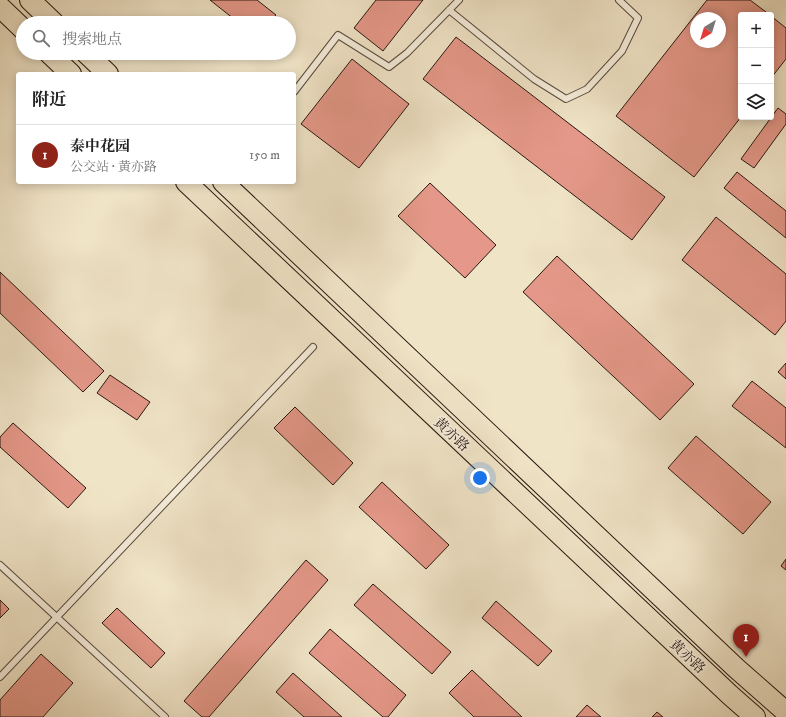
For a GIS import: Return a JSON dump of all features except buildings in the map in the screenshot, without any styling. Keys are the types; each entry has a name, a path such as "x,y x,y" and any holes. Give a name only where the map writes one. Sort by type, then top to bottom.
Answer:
{"main road":[{"path":"30,0 47,16"},
{"path":"0,7 16,22"},
{"path":"56,60 69,72"},
{"path":"93,60 106,72"},
{"name":"黄亦路","path":"195,184 218,189 786,712"},
{"name":"黄亦路","path":"218,189 712,679 755,717"}],"lane":[{"path":"296,89 338,35 389,67 408,53 459,0"},
{"path":"449,10 534,79 566,99 587,89 622,51 638,18 619,0"},
{"path":"0,676 313,347"},
{"path":"0,565 165,717"}],"place":[{"name":"泰中花园","path":"746,657"}]}
